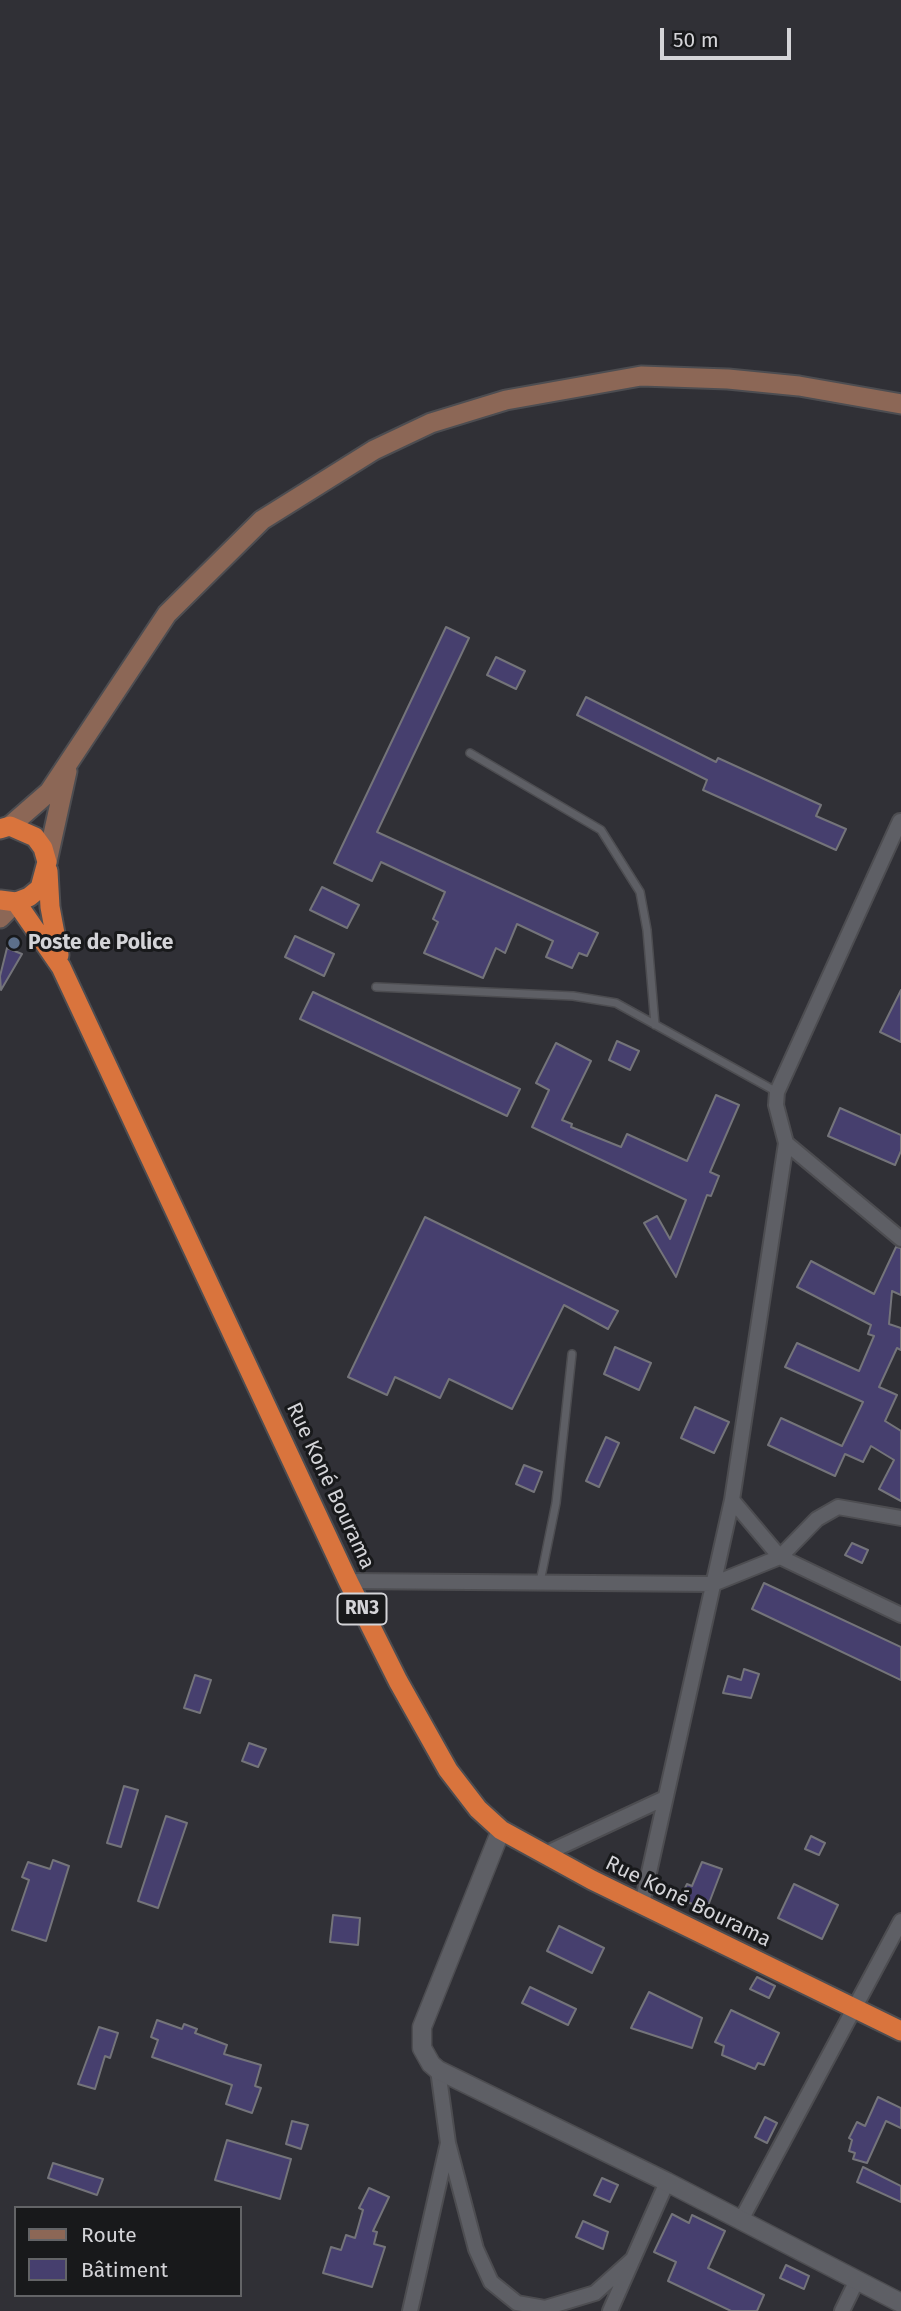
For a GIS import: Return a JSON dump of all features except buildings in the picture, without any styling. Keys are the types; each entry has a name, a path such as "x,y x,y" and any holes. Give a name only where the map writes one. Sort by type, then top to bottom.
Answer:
{"highway":[{"name":"RN3","path":"3,822 34,837 43,848 47,862"},
{"path":"8,901 29,897 40,888 47,862"},
{"name":"Rue Koné Bourama","path":"47,862 50,907 61,967"},
{"name":"Rue Koné Bourama","path":"8,901 61,967 348,1581 448,1770 478,1809 500,1829 545,1854 901,2031"}],"main road":[{"path":"3,822 49,792 167,614 262,520 374,450 431,423 506,400 641,376 728,379 799,386 901,404"},
{"path":"47,862 69,763"},
{"path":"0,918 8,901"}],"street":[{"path":"642,1904 732,1500 786,1143 776,1105 778,1092 900,821"},
{"path":"786,1143 901,1238"},
{"path":"732,1500 780,1557 901,1615"},
{"path":"348,1581 713,1584 780,1557 817,1519 838,1507 901,1518"},
{"path":"545,1854 665,1798"},
{"path":"500,1829 422,2027 422,2048 438,2070 667,2182 901,2303"},
{"path":"741,2220 901,1921"},
{"path":"438,2070 448,2144 476,2249 491,2282 517,2303 545,2308 595,2293 633,2259"},
{"path":"410,2311 448,2144"},
{"path":"610,2311 667,2182"},
{"path":"842,2311 857,2280"}],"lane":[{"path":"470,753 601,830 640,892 647,930 655,1025"},
{"path":"376,987 573,996 616,1003 778,1092"},
{"path":"540,1582 555,1503 572,1354"}],"place":[{"name":"Poste de Police","path":"14,943"}]}
